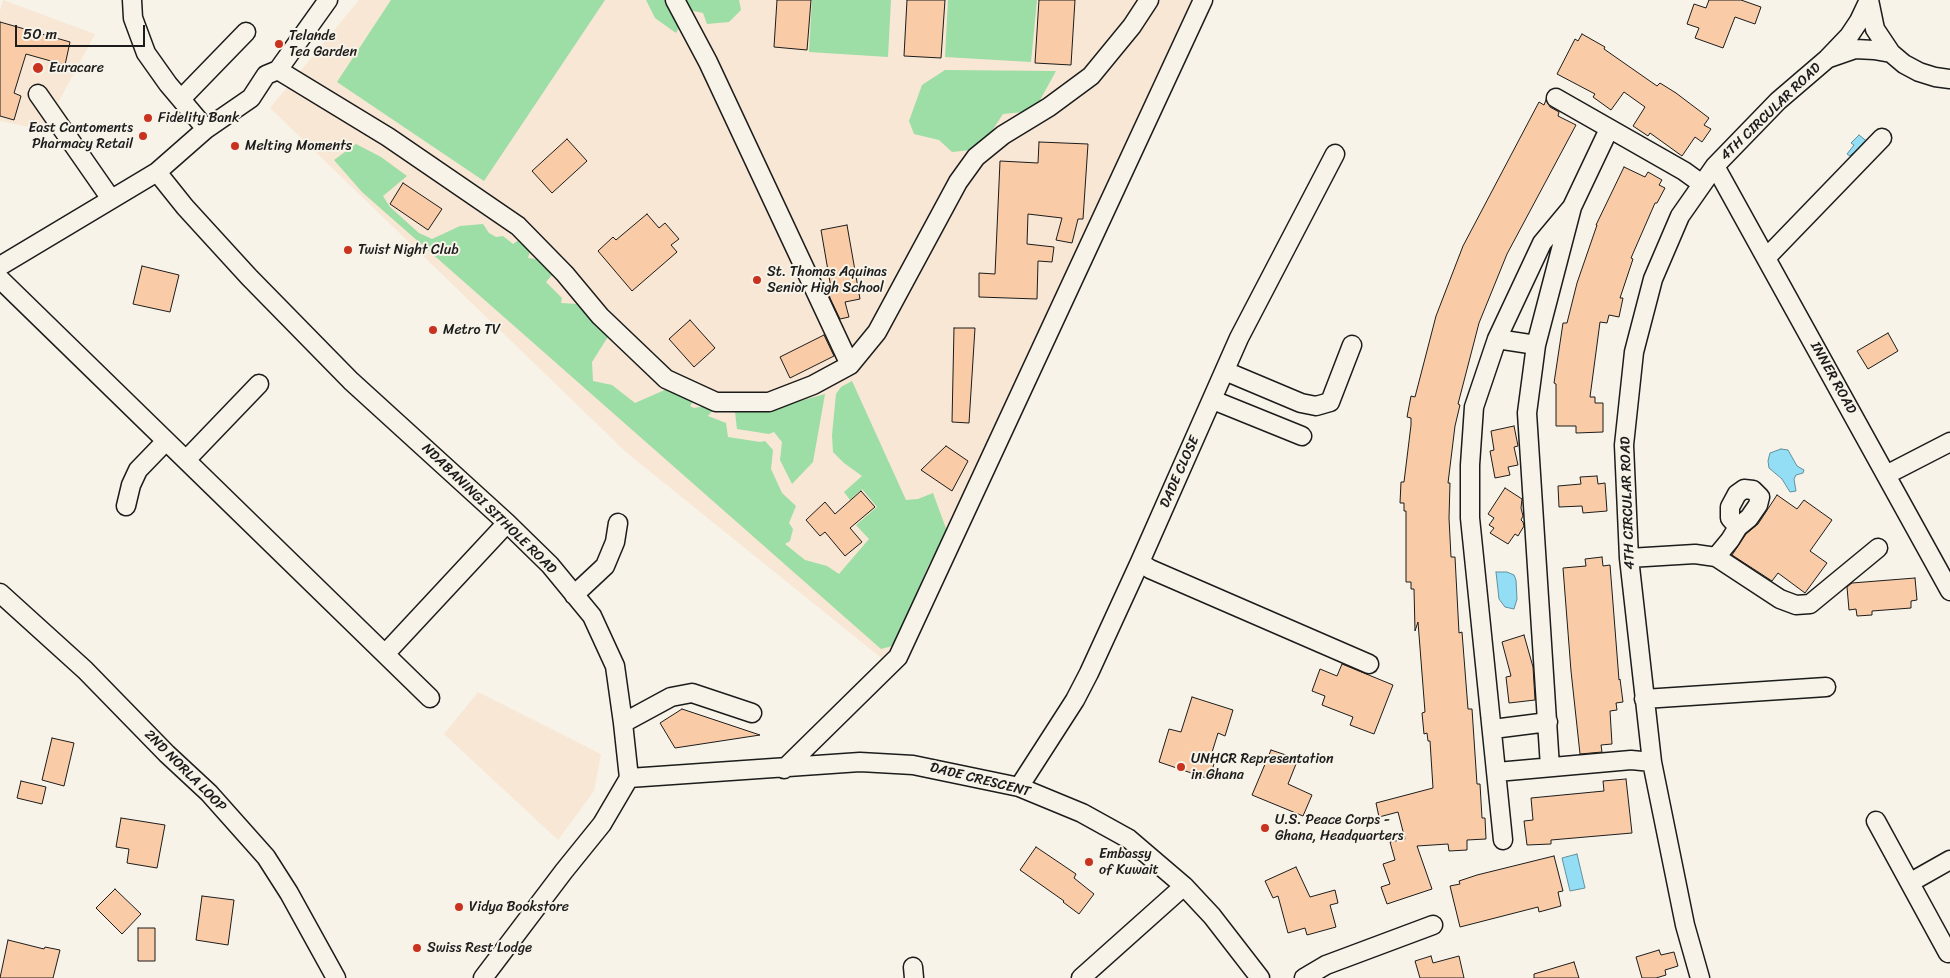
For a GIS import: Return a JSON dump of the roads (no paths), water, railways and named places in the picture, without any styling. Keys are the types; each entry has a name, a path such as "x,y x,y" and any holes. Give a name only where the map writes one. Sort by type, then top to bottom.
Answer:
{"street":[{"path":"132,0 134,18 146,53 206,129"},
{"path":"0,266 157,172 206,129 251,98 266,76 278,70 328,0"},
{"path":"675,0 712,70 850,365"},
{"path":"278,70 388,137 518,226 564,274 600,316 666,379 716,402 769,402 813,384 850,365 877,332 958,182 976,157 1002,135 1049,107 1091,76 1132,26 1149,0"},
{"path":"784,769 898,656 1203,0"},
{"path":"1869,0 1875,29 1891,53 1904,64 1919,72 1935,78 1950,79"},
{"name":"4TH CIRCULAR ROAD","path":"1700,978 1685,924 1652,762 1629,558 1624,446 1634,352 1653,279 1680,216 1715,166 1778,101 1827,59 1849,36 1860,21 1869,0"},
{"path":"181,99 246,32"},
{"path":"1827,59 1855,49 1891,53"},
{"path":"38,94 111,199"},
{"path":"1556,98 1684,171 1702,184"},
{"path":"1550,767 1527,413 1536,345 1572,207 1609,129"},
{"path":"1766,258 1882,138"},
{"name":"DADE CLOSE","path":"1019,787 1075,700 1140,562 1239,338 1335,154"},
{"name":"INNER ROAD","path":"1715,166 1950,591"},
{"name":"NDABANINGI SITHOLE ROAD","path":"157,172 185,207 249,277 344,374 507,523 550,565 592,616 615,666 629,778"},
{"path":"1503,840 1470,518 1470,465 1474,407 1497,339 1542,243 1572,207"},
{"path":"0,279 430,698"},
{"path":"1497,339 1536,345"},
{"path":"1225,372 1301,403 1316,406 1330,402 1352,345"},
{"path":"186,460 259,384"},
{"path":"1213,400 1302,436"},
{"path":"126,506 131,485 138,470 166,441"},
{"path":"1886,475 1950,442"},
{"path":"385,654 507,523"},
{"path":"574,595 605,566 615,542 618,524"},
{"path":"1716,557 1738,527"},
{"path":"1629,558 1695,554 1716,557 1780,599 1796,605 1810,604 1878,548"},
{"path":"1140,562 1150,569 1369,664"},
{"name":"2ND NORLA LOOP","path":"0,593 85,670 167,754 209,793 245,832 266,857 289,893 330,976"},
{"path":"1644,699 1826,687"},
{"path":"623,723 671,697 692,693 752,713"},
{"path":"1493,730 1548,722"},
{"path":"1497,772 1631,760 1652,762"},
{"name":"DADE CRESCENT","path":"629,778 784,769 860,762 913,765 1019,787 1082,813 1128,839 1184,886 1212,916 1260,978"},
{"path":"483,978 602,824 629,778"},
{"path":"1876,821 1911,882 1948,953"},
{"path":"1911,882 1950,860"},
{"path":"1080,978 1184,886"},
{"path":"1304,978 1326,965 1433,925"}],"water":[{"path":"1859,135 1869,143 1857,156 1853,153 1850,156 1847,154 1854,145 1851,143"},
{"path":"1781,449 1788,450 1797,466 1804,470 1803,473 1796,475 1794,479 1796,491 1790,492 1782,479 1769,468 1770,453"},
{"path":"1496,572 1507,572 1514,575 1517,599 1514,609 1505,607 1499,599"},
{"path":"1577,854 1585,888 1570,891 1562,858"}],"place":[{"name":"Telande Tea Garden","path":"279,44"},
{"name":"Euracare","path":"38,68"},
{"name":"Fidelity Bank","path":"148,118"},
{"name":"East Cantoments Pharmacy Retail","path":"143,136"},
{"name":"Melting Moments","path":"235,146"},
{"name":"Twist Night Club","path":"348,250"},
{"name":"St. Thomas Aquinas Senior High School","path":"757,280"},
{"name":"Metro TV","path":"433,330"},
{"name":"UNHCR Representation in Ghana","path":"1181,767"},
{"name":"U.S. Peace Corps - Ghana, Headquarters","path":"1265,828"},
{"name":"Embassy of Kuwait","path":"1089,862"},
{"name":"Vidya Bookstore","path":"459,907"},
{"name":"Swiss Rest Lodge","path":"417,948"}]}
